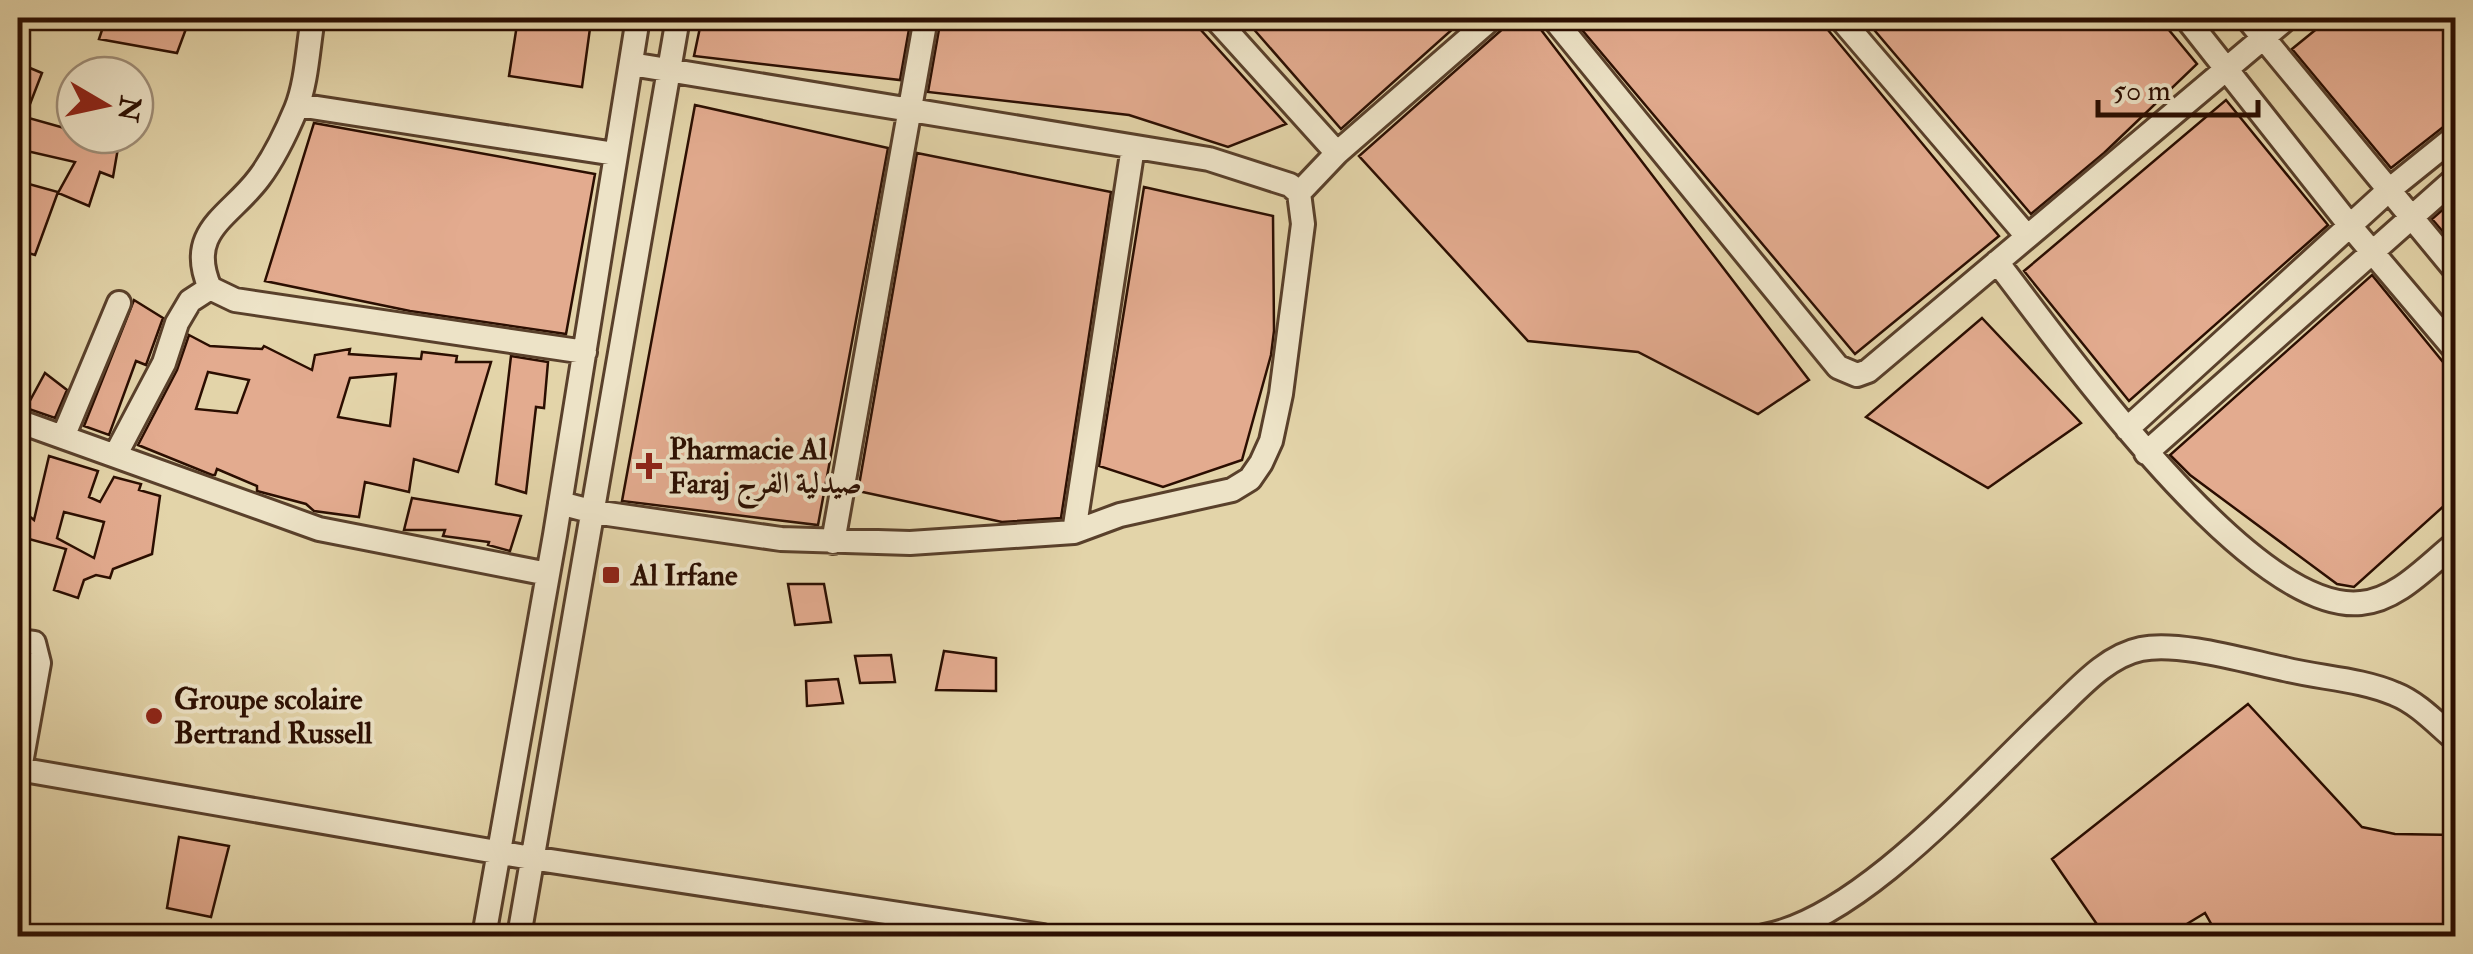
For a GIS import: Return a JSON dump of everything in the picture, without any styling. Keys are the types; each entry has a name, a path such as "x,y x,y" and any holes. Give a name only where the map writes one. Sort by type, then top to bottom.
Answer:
{"street":[{"path":"312,18 298,105 258,179 220,217 205,240 203,272 210,288 235,300 585,352"},
{"path":"484,936 560,503 638,18"},
{"path":"519,936 678,18"},
{"path":"833,542 926,18"},
{"path":"1215,18 1337,153"},
{"path":"1299,194 1337,153 1492,18"},
{"path":"1553,18 1838,367 1848,373 1868,372 2286,18"},
{"path":"1840,18 2026,235"},
{"path":"2186,18 2351,227 2456,351"},
{"path":"2247,18 2456,271"},
{"path":"560,503 594,512 781,539 833,542 975,541 1074,532 1120,514 1232,490 1250,479 1271,442 1294,308 1303,224 1299,194 1278,179 1209,159 631,64"},
{"path":"298,105 616,154"},
{"path":"2126,429 2389,190 2456,136"},
{"path":"1074,532 1134,147"},
{"path":"2146,453 2456,178"},
{"path":"1998,262 2146,453 2215,524 2298,587 2332,600 2359,604 2382,597 2418,576 2456,543"},
{"path":"116,454 164,363 177,323 190,301 210,288"},
{"path":"63,437 119,303"},
{"path":"18,420 319,528 548,574"},
{"path":"18,641 34,643 39,662 19,769 531,858 1044,936"},
{"path":"1764,936 1816,916 1854,894 1902,856 2088,680 2124,654 2139,649 2159,646 2360,683 2396,694 2456,740"}],"building":[{"path":"106,18 190,18 177,53 99,39"},
{"path":"518,18 591,21 582,87 509,76"},
{"path":"702,18 911,18 900,80 694,56"},
{"path":"941,18 1190,18 1286,124 1228,147 1129,115 928,92"},
{"path":"1244,18 1465,18 1341,129"},
{"path":"1515,18 1532,18 1809,380 1758,414 1638,352 1528,341 1359,156"},
{"path":"1572,18 1818,18 1999,236 1855,354"},
{"path":"1864,18 2159,18 2197,64 2104,153 2031,214"},
{"path":"2330,18 2456,18 2456,117 2391,168 2292,49"},
{"path":"18,63 42,73 25,117 55,125 55,155 117,155 113,177 100,172 89,206 58,193 75,162 18,149"},
{"path":"2226,100 2328,225 2129,401 2024,271"},
{"path":"695,105 888,148 818,525 622,501"},
{"path":"314,123 595,174 566,334 410,311 265,281"},
{"path":"917,153 1111,192 1061,518 1002,522 858,491"},
{"path":"18,181 58,192 35,255 18,250"},
{"path":"1144,187 1273,216 1271,355 1242,460 1163,487 1099,466"},
{"path":"2456,198 2456,247 2432,219"},
{"path":"2372,275 2456,378 2456,495 2354,587 2337,584 2190,475 2170,455"},
{"path":"134,300 163,318 146,365 136,361 109,435 84,426"},
{"path":"1982,318 2081,423 1988,488 1866,417"},
{"path":"189,335 210,346 264,346 312,370 315,355 350,349 349,354 421,359 422,352 457,356 456,362 491,362 458,472 414,459 409,492 365,482 359,517 314,511 306,504 257,491 257,486 217,469 212,475 138,445 177,370","holes":["208,372 249,380 237,413 196,409","396,374 390,426 338,417 350,378"]},
{"path":"511,356 548,362 544,408 536,407 526,493 496,484"},
{"path":"45,373 67,390 55,418 26,408"},
{"path":"49,456 98,471 89,497 100,502 114,477 141,484 139,490 160,496 152,554 113,569 110,578 96,575 84,580 78,598 54,590 66,549 18,536 18,507 34,520","holes":["64,512 104,522 94,558 57,538"]},
{"path":"412,498 521,516 510,551 488,545 489,542 443,536 445,530 404,530"},
{"path":"788,584 824,584 831,622 795,625"},
{"path":"944,651 996,658 996,691 936,690"},
{"path":"891,655 895,682 860,683 855,656"},
{"path":"838,679 843,703 807,706 806,681"},
{"path":"2248,704 2362,827 2395,834 2456,835 2456,936 2218,936 2205,913 2167,936 2105,936 2052,859"},
{"path":"179,837 229,846 211,917 167,908"}],"place":[{"name":"Pharmacie Al Faraj صيدلية الفرج","path":"649,466"},
{"name":"Al Irfane","path":"611,575"},
{"name":"Groupe scolaire Bertrand Russell","path":"154,716"}]}
